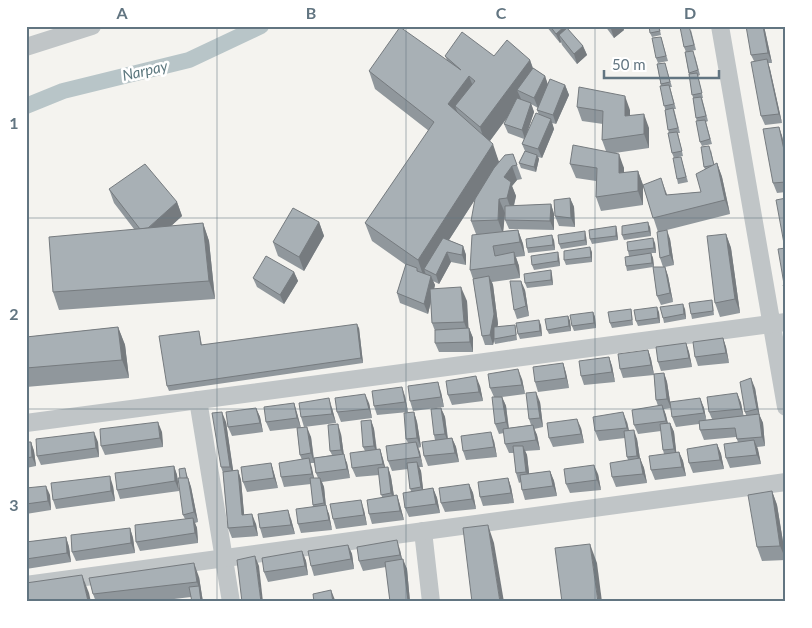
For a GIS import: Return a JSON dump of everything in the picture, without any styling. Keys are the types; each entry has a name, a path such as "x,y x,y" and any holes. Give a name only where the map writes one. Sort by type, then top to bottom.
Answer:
{"street":[{"path":"26,47 92,26"},
{"path":"720,26 779,323 786,407"},
{"path":"26,423 779,323"},
{"path":"198,400 231,602"},
{"path":"26,585 786,482"},
{"path":"423,531 432,602"}],"building":[{"path":"550,26 565,26 556,34"},
{"path":"649,26 658,26 660,31 650,33"},
{"path":"689,26 694,45 684,47 680,27"},
{"path":"746,26 763,26 768,53 751,55"},
{"path":"400,27 461,70 445,56 462,32 494,56 507,40 530,60 480,127 455,106 475,81 469,76 448,104 493,144 418,260 365,223 434,122 369,71"},
{"path":"567,28 583,46 574,54 559,35"},
{"path":"661,37 666,56 656,58 652,38"},
{"path":"693,51 698,70 689,73 685,52"},
{"path":"767,59 779,114 761,116 751,62"},
{"path":"665,63 670,82 661,84 657,64"},
{"path":"533,68 545,76 534,98 517,90"},
{"path":"697,73 702,93 692,95 689,74"},
{"path":"550,79 565,85 553,115 537,110"},
{"path":"669,85 674,104 664,106 660,86"},
{"path":"579,87 625,96 625,116 644,114 644,134 602,140 603,111 577,107"},
{"path":"701,97 706,116 696,118 693,98"},
{"path":"517,98 531,103 522,130 504,124"},
{"path":"673,108 678,128 668,130 665,110"},
{"path":"536,113 551,119 538,149 522,144"},
{"path":"705,120 710,139 700,142 696,121"},
{"path":"779,127 786,159 786,182 773,183 763,129"},
{"path":"677,132 682,151 672,153 668,133"},
{"path":"573,145 619,154 619,173 638,171 638,191 596,197 597,168 570,164"},
{"path":"709,146 714,165 704,167 701,147"},
{"path":"525,151 537,155 534,167 519,163"},
{"path":"513,154 517,165 512,166 504,177 511,182 507,198 499,199 498,220 471,221 475,199 494,168 505,155"},
{"path":"681,157 686,177 677,179 673,158"},
{"path":"717,163 725,200 653,218 643,185 661,178 666,195 701,192 696,174"},
{"path":"145,164 177,202 148,228 140,229 109,189"},
{"path":"570,198 571,218 555,216 554,200"},
{"path":"786,198 786,248 785,249 776,200"},
{"path":"551,204 550,221 505,220 505,206"},
{"path":"293,208 319,222 299,257 273,242"},
{"path":"648,222 649,231 622,235 622,226"},
{"path":"203,223 209,281 53,292 49,237"},
{"path":"616,226 616,236 590,239 589,230"},
{"path":"518,230 520,242 493,246 495,256 514,252 515,264 470,270 472,235"},
{"path":"667,230 670,255 660,258 657,232"},
{"path":"585,231 585,240 559,244 558,235"},
{"path":"726,234 735,299 715,303 707,236"},
{"path":"552,235 553,245 527,248 526,239"},
{"path":"443,238 463,246 462,255 447,252 436,275 424,269"},
{"path":"653,238 654,248 628,251 627,242"},
{"path":"590,247 591,257 564,260 564,251"},
{"path":"786,248 786,286 783,286 778,249"},
{"path":"558,252 558,261 532,265 531,256"},
{"path":"651,253 652,263 626,266 625,257"},
{"path":"266,256 294,272 280,295 253,278"},
{"path":"406,264 417,268 417,271 431,276 424,304 397,293"},
{"path":"653,267 665,267 670,293 657,296"},
{"path":"551,270 551,280 525,283 524,274"},
{"path":"489,276 494,314 490,335 482,336 473,279"},
{"path":"510,281 521,281 526,306 514,310"},
{"path":"461,287 464,322 432,323 430,289"},
{"path":"712,300 713,311 691,314 689,303"},
{"path":"683,304 684,314 663,318 660,307"},
{"path":"657,307 658,318 636,321 634,310"},
{"path":"631,309 632,320 610,323 608,312"},
{"path":"593,312 594,323 572,326 570,315"},
{"path":"568,316 569,326 547,330 545,319"},
{"path":"539,320 540,331 518,334 516,323"},
{"path":"357,324 361,358 167,386 159,336 199,331 201,345"},
{"path":"515,325 516,335 494,339 494,327"},
{"path":"118,327 122,360 26,368 26,337"},
{"path":"469,328 470,342 435,343 435,330"},
{"path":"723,338 726,353 695,357 693,342"},
{"path":"686,343 689,358 658,362 656,347"},
{"path":"648,350 651,365 620,369 618,354"},
{"path":"609,357 612,372 581,376 579,361"},
{"path":"563,363 566,378 535,382 533,367"},
{"path":"518,369 522,385 490,388 488,374"},
{"path":"664,373 667,399 656,400 654,374"},
{"path":"476,376 479,392 448,395 446,381"},
{"path":"751,378 757,409 745,412 740,382"},
{"path":"438,382 441,397 410,401 408,386"},
{"path":"402,387 405,402 374,406 372,391"},
{"path":"536,392 540,418 529,419 526,393"},
{"path":"737,393 741,409 709,412 707,397"},
{"path":"365,394 369,409 337,412 335,398"},
{"path":"492,397 502,397 506,422 495,424"},
{"path":"329,398 332,414 301,417 299,403"},
{"path":"700,398 704,413 672,417 670,402"},
{"path":"294,403 297,418 266,422 264,407"},
{"path":"662,405 666,421 634,425 632,410"},
{"path":"256,408 260,423 228,427 226,412"},
{"path":"441,408 445,434 434,435 431,409"},
{"path":"222,412 230,467 221,467 212,413"},
{"path":"414,412 417,438 406,439 404,413"},
{"path":"623,412 627,428 595,431 593,417"},
{"path":"759,414 762,437 737,439 735,428 700,430 699,421"},
{"path":"577,419 581,434 549,438 547,423"},
{"path":"371,420 374,446 363,447 361,421"},
{"path":"158,422 160,438 101,446 100,429"},
{"path":"670,423 674,449 663,450 660,424"},
{"path":"338,424 341,450 330,451 328,425"},
{"path":"533,425 536,440 505,444 503,429"},
{"path":"307,427 311,453 300,455 297,428"},
{"path":"634,430 637,456 627,457 624,431"},
{"path":"94,432 96,448 37,456 36,439"},
{"path":"491,432 494,447 463,451 461,436"},
{"path":"452,438 455,453 424,456 422,442"},
{"path":"754,440 757,455 726,458 724,444"},
{"path":"26,442 31,442 32,457 26,458"},
{"path":"416,442 420,457 388,461 386,446"},
{"path":"717,444 720,460 689,463 687,449"},
{"path":"513,446 523,446 526,472 516,473"},
{"path":"380,449 383,464 352,468 350,453"},
{"path":"679,452 682,467 651,470 649,456"},
{"path":"344,454 347,469 316,473 314,458"},
{"path":"309,458 312,474 281,477 279,463"},
{"path":"640,458 643,474 612,477 610,463"},
{"path":"417,462 421,487 410,489 407,463"},
{"path":"271,463 274,478 243,482 241,467"},
{"path":"594,465 597,480 566,484 564,469"},
{"path":"174,466 175,481 117,490 115,473"},
{"path":"388,467 391,493 381,495 378,468"},
{"path":"185,468 187,478 180,479 179,469"},
{"path":"238,470 242,515 252,514 254,526 228,528 223,472"},
{"path":"550,471 553,486 522,490 520,475"},
{"path":"110,476 111,491 53,500 51,483"},
{"path":"178,478 188,478 194,512 183,515"},
{"path":"310,478 320,478 324,503 313,505"},
{"path":"508,478 511,493 480,497 478,482"},
{"path":"469,484 472,499 441,503 439,488"},
{"path":"46,486 48,501 26,504 26,488"},
{"path":"433,488 436,504 405,508 403,493"},
{"path":"772,491 780,546 757,547 748,495"},
{"path":"397,495 400,511 369,514 367,500"},
{"path":"361,500 364,515 333,519 330,504"},
{"path":"326,505 329,520 298,524 296,509"},
{"path":"288,510 291,525 260,528 258,514"},
{"path":"193,518 195,533 136,542 135,525"},
{"path":"488,525 500,602 472,602 463,528"},
{"path":"130,528 131,543 72,552 71,535"},
{"path":"66,537 67,553 26,559 26,542"},
{"path":"397,540 400,555 359,561 357,547"},
{"path":"590,544 598,602 562,602 555,548"},
{"path":"348,545 351,559 311,566 308,551"},
{"path":"302,551 305,566 264,572 262,558"},
{"path":"255,556 261,602 242,602 237,560"},
{"path":"403,559 408,601 390,602 385,562"},
{"path":"194,563 197,582 93,594 89,578"},
{"path":"82,575 88,601 26,602 26,583"},
{"path":"199,586 201,602 192,602 189,587"},
{"path":"331,590 333,602 314,602 313,594"}],"waterway":[{"name":"Narpay","path":"26,106 63,91 189,60 261,26"}]}
